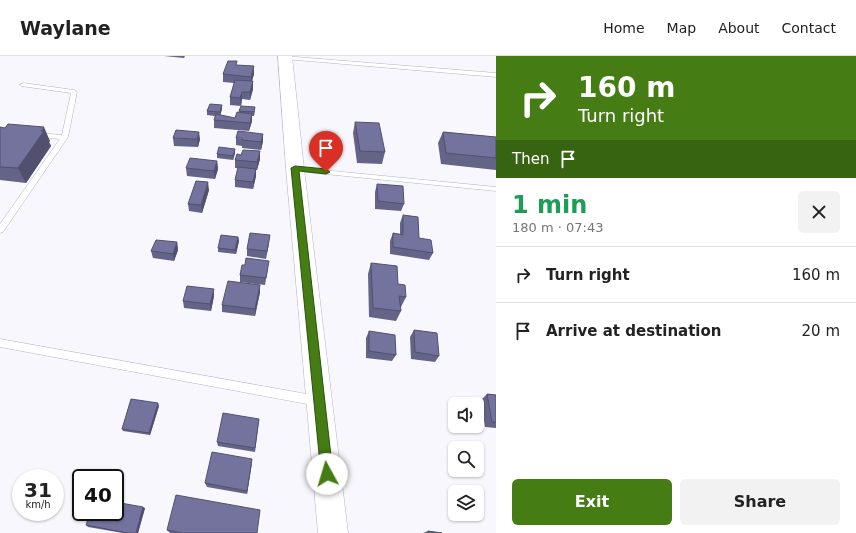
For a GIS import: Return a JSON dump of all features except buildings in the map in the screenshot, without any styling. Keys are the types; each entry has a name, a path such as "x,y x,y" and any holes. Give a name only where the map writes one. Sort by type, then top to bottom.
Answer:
{"street":[{"path":"285,56 295,168 333,533"}],"lane":[{"path":"285,56 496,75"},
{"path":"0,230 65,137 74,92 23,85"},
{"path":"29,134 65,137"},
{"path":"295,168 496,189"},
{"path":"0,343 320,401"}],"route":[{"path":"326,172 295,168 327,474"}]}
